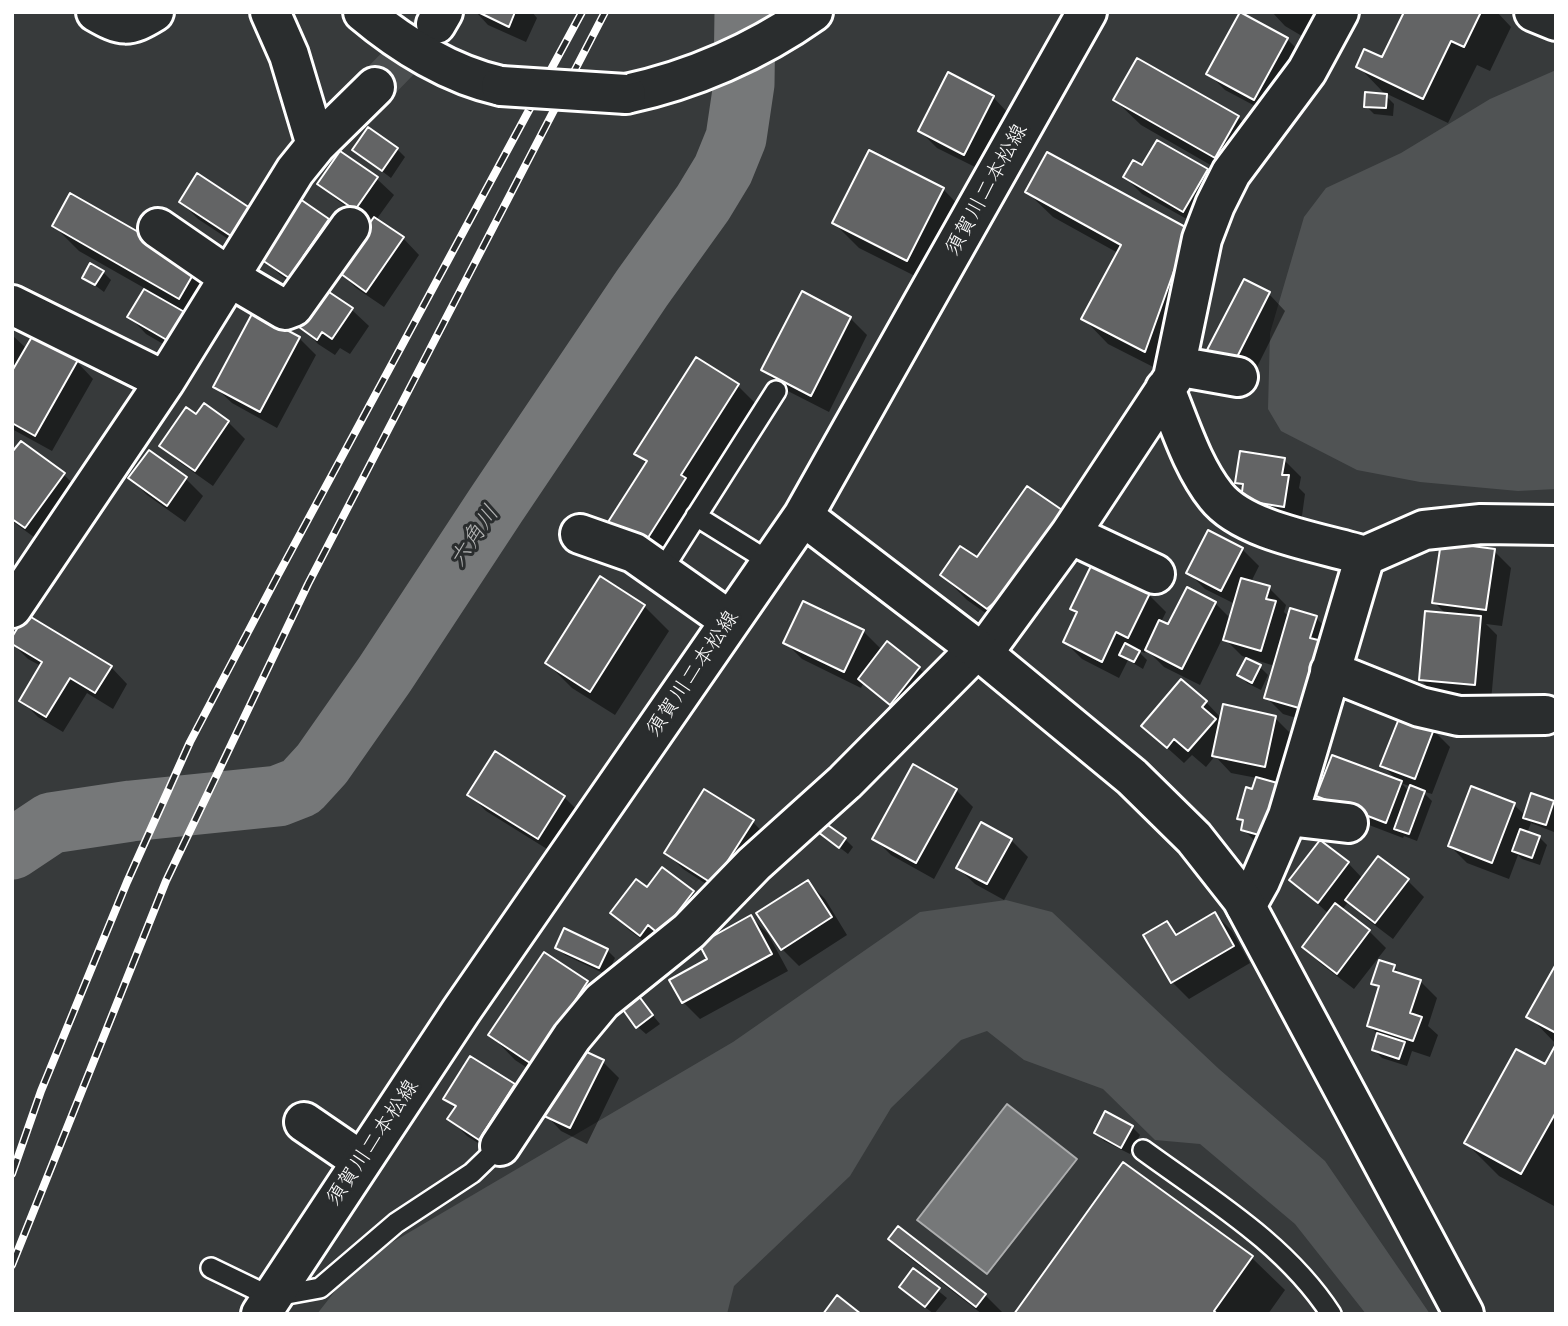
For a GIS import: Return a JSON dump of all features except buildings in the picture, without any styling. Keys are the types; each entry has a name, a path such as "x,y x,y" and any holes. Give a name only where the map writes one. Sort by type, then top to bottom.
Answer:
{"street":[{"path":"96,12 116,24 128,24 154,12"},
{"path":"271,12 289,55 316,145"},
{"path":"363,12 394,36 438,63 481,81 501,86 626,94 666,85 710,69 802,21"},
{"name":"須賀川二本松線","path":"266,1306 361,1161 729,620 803,516 1087,12"},
{"path":"500,1146 572,1037 602,1001 688,931 754,864 845,782 980,651 1070,534 1171,377 1202,239 1231,173 1307,71 1339,12"},
{"path":"1534,12 1556,22"},
{"path":"12,608 165,381 295,171 316,145 375,88"},
{"path":"158,228 285,310 293,306 350,227"},
{"path":"12,305 165,381"},
{"path":"1171,377 1238,377"},
{"path":"1171,377 1196,462 1217,498 1241,517 1272,530 1365,556 1424,530 1481,524 1556,525"},
{"path":"803,516 980,651 1060,716 1166,808 1194,838 1246,906 1464,1314"},
{"path":"580,534 634,553 729,620"},
{"path":"1070,534 1156,574"},
{"path":"1246,906 1261,881 1288,816 1365,556"},
{"path":"1330,671 1420,707 1460,716 1545,715"},
{"path":"1288,816 1348,823"},
{"path":"304,1122 361,1161"}],"lane":[{"path":"661,572 776,391"},
{"path":"696,516 770,562"},
{"path":"211,1268 266,1306 320,1288 396,1223 472,1173 500,1146"},
{"path":"1143,1150 1277,1249 1331,1314"}],"shaded area":[{"path":"1556,70 1556,489 1518,491 1420,482 1357,470 1281,431 1268,409 1270,333 1304,217 1326,188 1401,153 1490,99"},
{"path":"1006,900 1052,912 1219,1069 1325,1161 1430,1314 1366,1314 1295,1224 1200,1144 1155,1140 1103,1089 1024,1060 987,1031 961,1040 891,1108 850,1176 734,1286 727,1314 317,1314 357,1263 733,1042 920,912"},
{"path":"1007,1104 1077,1159 987,1274 917,1220"}],"waterway":[{"name":"六角川","path":"12,849 51,823 131,811 278,796 301,787 322,764 723,170 736,138 744,84 745,12"}],"tunnel":[{"path":"375,87 434,26"}],"railway":[{"path":"12,1174 41,1091 127,882 190,742 582,12"},
{"path":"12,1265 166,881 308,584 605,12"}]}
